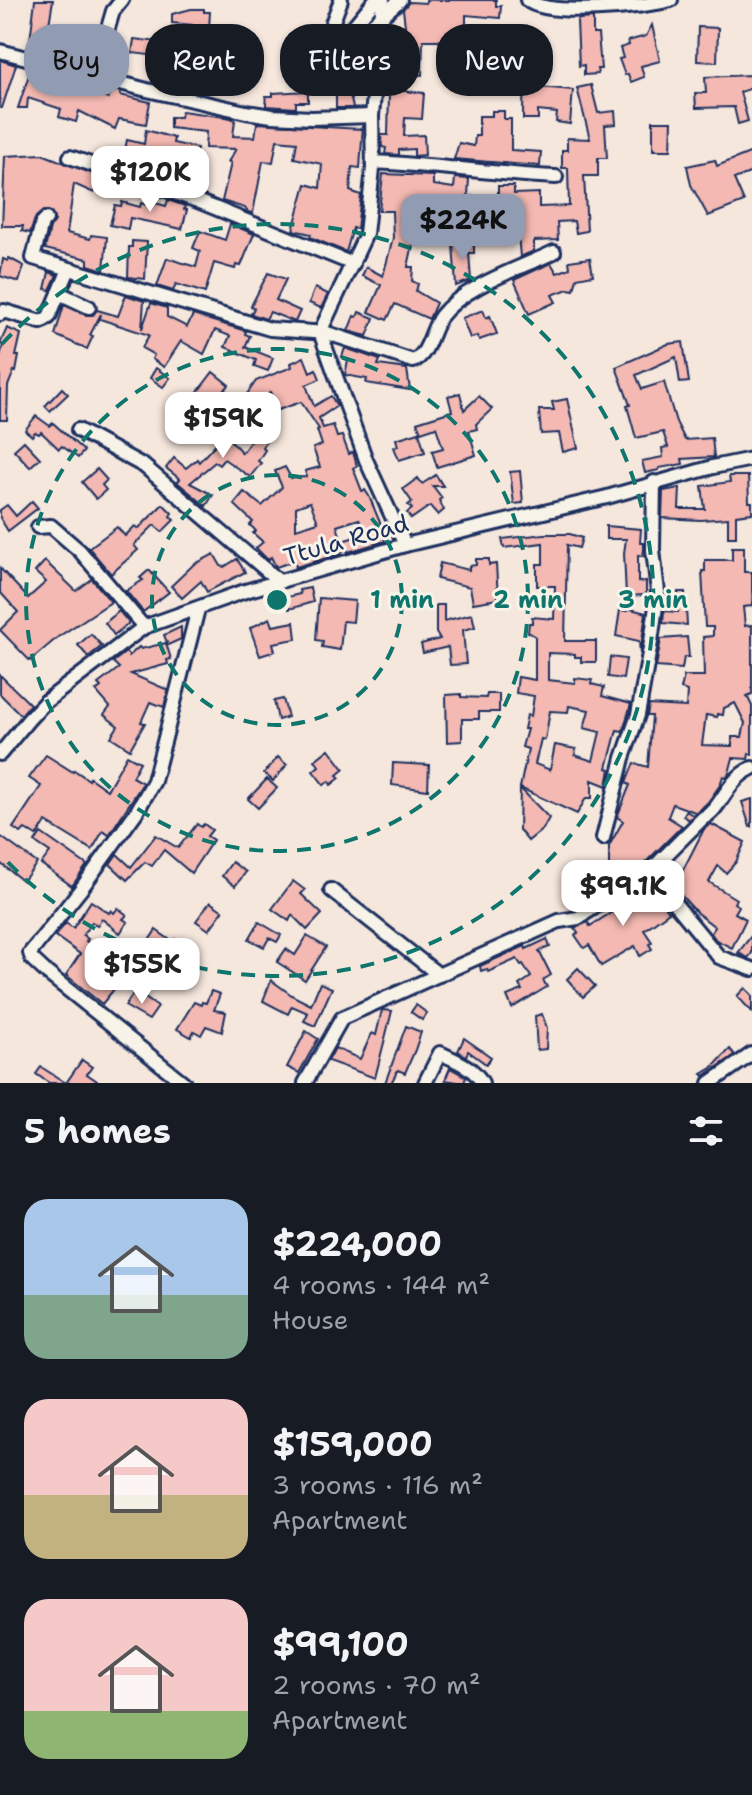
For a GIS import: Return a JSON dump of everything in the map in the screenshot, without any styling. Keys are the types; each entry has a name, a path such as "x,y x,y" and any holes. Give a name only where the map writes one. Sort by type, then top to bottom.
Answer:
{"street":[{"path":"122,0 113,11 97,66 145,89"},
{"path":"332,24 341,0"},
{"path":"356,24 375,0"},
{"path":"383,0 372,116 373,162 366,234 320,332 366,460 405,545"},
{"path":"373,24 400,0"},
{"path":"527,0 543,8 603,9 671,0"},
{"path":"0,51 145,89"},
{"path":"176,96 272,116 372,116"},
{"path":"70,157 195,200 353,264"},
{"path":"373,162 450,166 489,174 556,177"},
{"path":"46,219 42,223 33,258 270,329 320,332 348,338 407,361 417,360 442,315 452,305 474,290 554,252"},
{"path":"0,314 4,311 41,322 49,317 69,269"},
{"path":"59,293 89,307"},
{"path":"78,430 144,466 280,582"},
{"name":"Ttula Road","path":"0,754 45,702 144,627 405,545 752,459"},
{"path":"603,838 623,758 638,715 651,642 658,592 653,550 654,482"},
{"path":"38,527 51,526 80,551 144,627"},
{"path":"184,1083 47,973 30,953 81,889 137,811 154,781 198,609"},
{"path":"305,1083 342,1018 559,921 578,918 649,872 703,818 710,815 730,783 752,768"},
{"path":"649,872 719,957 752,969"},
{"path":"331,890 439,975"},
{"path":"425,1083 440,1053 465,1065 479,1076 482,1083"},
{"path":"710,1083 752,1054"}],"building":[{"path":"35,0 53,0 49,24 32,24"},
{"path":"426,0 496,0 496,6 501,6 500,18 466,15 466,24 436,24 436,40 423,40 420,75 420,24 405,24 403,9 409,2 426,3"},
{"path":"204,9 204,12 210,12 209,24 172,23 172,14"},
{"path":"593,18 593,34 598,34 601,69 597,69 598,74 584,75 584,65 579,66 577,21"},
{"path":"652,25 660,61 641,66 644,77 631,82 619,59 623,58 620,48 629,45 628,41 646,36"},
{"path":"698,27 718,28 717,62 697,61"},
{"path":"134,39 145,40 145,55 132,53"},
{"path":"0,60 16,65 2,108 0,108"},
{"path":"750,75 752,88 740,92 748,121 738,124 734,107 696,108 695,93 706,93 705,77"},
{"path":"591,85 598,113 615,111 616,124 605,125 607,158 598,158 598,176 584,176 587,231 576,233 574,221 557,222 558,240 534,241 534,251 520,257 517,223 488,223 488,229 475,228 476,217 459,217 458,229 446,228 448,215 423,216 423,225 417,245 413,244 408,267 413,267 412,281 418,284 416,291 436,303 429,319 395,304 387,320 369,312 381,285 362,276 366,267 383,276 393,238 392,211 379,211 383,174 433,176 433,185 454,188 455,178 469,179 468,196 498,197 498,186 514,186 514,194 539,193 539,207 569,206 568,168 562,168 562,150 567,150 567,138 590,139 577,88"},
{"path":"553,88 573,90 570,124 556,122 557,113 538,111 538,119 523,119 523,96 553,96"},
{"path":"24,90 24,96 100,96 108,99 110,96 124,96 150,102 146,124 119,119 115,129 79,111 76,122 59,117 61,109 28,98 27,108 18,108"},
{"path":"273,93 308,96 308,102 296,102 296,108 266,106 266,96 273,96"},
{"path":"420,93 424,93 422,119 405,118 404,136 424,135 425,155 414,156 414,149 399,150 399,155 385,154 381,135 388,135 389,96 420,96"},
{"path":"336,96 350,96 353,108 336,108"},
{"path":"182,111 231,118 235,120 233,136 255,137 257,123 361,129 363,125 360,168 352,167 350,191 361,195 357,229 353,228 346,252 310,237 311,234 293,230 306,184 320,188 322,164 294,158 297,142 277,140 273,162 263,161 253,213 248,212 245,208 222,201 231,163 228,162 236,149 205,148 206,132 170,128 170,117 180,117"},
{"path":"492,111 504,111 504,119 511,119 511,150 541,152 540,166 454,159 459,143 474,146 475,136 479,136 479,116 492,116"},
{"path":"653,121 672,121 671,150 653,150"},
{"path":"146,130 174,138 173,143 197,148 194,167 168,163 165,175 122,165 127,140 144,144"},
{"path":"752,152 752,172 734,179 744,202 708,216 691,185 687,166 715,160 717,166"},
{"path":"42,154 101,177 94,193 74,184 67,233 90,239 91,235 107,237 104,270 88,265 88,259 45,249 55,221 49,211 43,211 36,217 30,233 22,231 23,226 2,226 5,156"},
{"path":"168,200 185,206 187,210 182,229 130,218 128,229 110,225 115,205 121,206 122,202 140,207 141,203 147,205 148,201 166,206"},
{"path":"230,224 254,234 241,266 236,265 235,269 214,263 205,293 176,284 173,291 157,286 167,258 196,267 200,251 193,248 200,231 225,240"},
{"path":"132,241 147,242 145,279 128,277"},
{"path":"474,242 474,253 469,253 471,280 456,286 453,244"},
{"path":"9,258 24,266 19,282 0,276 3,259 8,261"},
{"path":"590,258 593,275 577,278 574,290 552,295 556,302 529,314 514,280 551,263 557,273 570,268 569,261"},
{"path":"49,272 57,275 50,290 45,289"},
{"path":"268,273 286,279 276,300 300,311 295,322 270,312 266,319 251,314 254,308 251,306"},
{"path":"315,288 328,294 321,308 309,303"},
{"path":"126,295 144,301 142,329 151,303 167,308 167,317 187,327 193,315 246,331 245,334 250,336 245,347 273,358 268,371 254,366 256,360 225,347 230,336 215,330 204,354 181,341 164,367 152,359 154,355 142,348 149,335 100,319 101,314 90,335 93,336 87,349 55,335 64,305 86,315 93,315 97,310 118,316"},
{"path":"483,310 486,318 490,316 497,334 479,340 477,336 470,338 462,318"},
{"path":"359,312 374,318 367,336 348,331"},
{"path":"7,328 21,334 16,372 8,386 7,420 0,420 0,357 3,345 0,344"},
{"path":"683,342 689,382 680,383 676,357 636,375 642,389 664,382 685,440 712,438 714,457 682,459 683,464 645,473 642,461 663,457 662,448 668,447 663,432 636,438 627,406 630,405 616,367 668,344"},
{"path":"345,348 380,360 378,365 407,369 410,390 366,383 367,379 345,375 348,360 342,357"},
{"path":"304,357 310,372 316,369 320,379 306,385 314,406 331,396 337,406 319,418 323,428 333,425 337,437 342,436 349,454 353,452 357,466 353,468 386,537 385,541 348,552 347,549 296,567 294,561 276,567 271,557 268,560 256,548 263,542 253,533 256,531 250,525 253,522 234,504 244,492 262,506 282,487 275,471 285,467 291,478 307,477 305,471 320,467 313,448 322,445 319,429 301,402 278,410 270,392 251,419 244,414 253,402 245,397 256,381 292,367 291,363","holes":["310,502 318,522 296,529 296,507","359,519 365,534 342,541 337,526"]},
{"path":"156,368 170,378 163,387 150,378"},
{"path":"213,372 229,385 219,397 216,395 207,402 196,394"},
{"path":"62,388 68,394 50,411 45,406"},
{"path":"460,393 464,410 479,396 492,409 476,424 477,429 469,431 476,455 437,467 432,451 443,448 436,427 421,432 417,422 452,411 448,396"},
{"path":"567,399 578,448 563,452 559,433 541,434 539,410 554,410 552,402"},
{"path":"184,402 191,407 177,436 167,430"},
{"path":"36,416 50,426 53,423 84,451 78,458 62,446 59,449 41,432 35,432 32,436 25,430"},
{"path":"257,420 273,433 262,447 265,450 258,461 261,463 250,477 224,459 219,465 215,462 190,483 213,495 206,506 177,482 180,479 166,468 174,458 186,468 197,459 199,462 225,434 242,453 252,439 246,433"},
{"path":"419,432 425,452 399,460 394,447 398,446 396,439"},
{"path":"24,441 40,458 30,467 14,450"},
{"path":"97,469 107,480 102,485 106,490 96,499 82,482"},
{"path":"520,471 523,503 514,504 510,472"},
{"path":"436,475 443,486 433,486 442,498 439,500 444,510 438,515 430,506 411,519 407,513 412,509 408,505 412,502 403,489 418,478 422,484"},
{"path":"729,476 748,476 749,502 752,502 752,513 736,515 736,537 728,537 728,518 662,518 663,491 680,488 679,509 705,509 702,486 730,482"},
{"path":"32,501 38,508 8,531 0,518 0,510 7,505 16,516"},
{"path":"163,504 174,520 162,532 154,525 134,545 138,550 111,574 89,548 117,527 125,536 135,526 138,529"},
{"path":"606,526 641,529 640,543 644,543 644,550 643,556 638,555 638,582 646,581 646,595 626,596 626,539 606,539"},
{"path":"544,534 570,534 582,538 579,548 567,545 565,641 596,641 596,662 581,662 581,657 575,657 575,654 548,653 548,680 575,683 575,678 592,680 591,684 604,687 602,696 631,704 623,731 617,730 607,768 610,769 607,786 592,780 592,798 586,798 577,814 520,788 528,749 522,747 527,729 524,729 527,715 531,716 534,696 516,693 518,677 535,680 535,636 528,632 529,623 532,623 532,617 554,619 555,586 537,586 537,564 543,564 543,543 504,548 502,539","holes":["569,706 589,710 584,728 600,732 593,761 575,755 576,749 555,745 550,770 535,764 541,739 545,740 550,711 568,712"]},
{"path":"732,547 744,547 744,572 752,572 752,606 743,607 745,626 752,625 752,694 747,696 752,706 752,754 748,759 733,758 729,773 723,776 708,802 689,820 683,816 686,811 693,815 695,812 673,804 668,817 682,826 643,865 623,878 619,871 609,871 609,846 623,821 617,817 630,785 626,783 634,763 648,767 652,716 647,716 649,705 686,707 687,691 681,689 684,676 704,676 703,637 713,636 713,627 705,627 702,571 705,571 705,560 732,560","holes":["735,703 745,723 742,737 732,737 732,746 702,745 706,715 723,715 724,708"]},
{"path":"214,554 224,567 237,559 245,572 207,592 201,581 182,598 171,586 193,565"},
{"path":"476,559 489,559 489,565 496,564 498,599 473,603 470,587 437,579 440,563 469,570 469,566 476,565"},
{"path":"45,561 76,591 92,579 111,602 58,637 30,661 0,630 18,612 0,592 0,568 28,598 46,582 35,572"},
{"path":"149,570 169,592 143,612 126,591 143,580 140,578"},
{"path":"310,588 313,602 289,609 287,597"},
{"path":"678,592 685,592 687,625 663,623 664,611 678,612"},
{"path":"319,598 355,601 353,622 343,621 340,650 322,647 323,641 316,640"},
{"path":"436,605 444,605 444,621 472,614 475,627 463,630 466,664 450,665 448,647 423,653 421,644 440,639 436,633"},
{"path":"627,608 646,613 640,654 639,641 616,636 620,610 627,611"},
{"path":"119,611 129,623 114,635 105,623"},
{"path":"270,618 273,626 294,622 296,639 273,643 275,651 260,656 250,628"},
{"path":"181,627 181,639 168,645 164,635"},
{"path":"91,634 102,646 88,657 78,645"},
{"path":"687,637 689,657 684,657 682,669 656,667 661,639"},
{"path":"166,643 171,659 167,660 168,664 131,674 168,690 164,707 150,702 141,722 145,723 130,749 111,737 118,726 104,715 110,707 96,691 101,687 98,684 119,668 113,662 126,652 129,656 139,647"},
{"path":"610,657 626,659 623,679 608,677"},
{"path":"0,675 30,704 21,715 0,694"},
{"path":"461,694 461,697 486,698 487,694 499,694 499,712 479,712 479,719 462,719 462,741 447,742 446,695"},
{"path":"283,699 288,717 278,720 274,701"},
{"path":"329,749 344,769 337,775 340,778 331,785 329,781 324,785 313,771 319,766 315,760"},
{"path":"46,755 107,790 127,755 140,762 132,777 143,783 109,835 103,831 92,850 46,822 36,836 25,829 21,833 13,828 41,786 29,778"},
{"path":"278,757 287,765 273,781 264,773"},
{"path":"393,763 429,765 428,790 392,785"},
{"path":"267,779 277,788 258,808 248,799"},
{"path":"520,788 549,818 543,829 528,841 519,830"},
{"path":"752,799 752,827 750,827 742,802"},
{"path":"197,824 201,827 204,824 212,830 207,836 213,840 191,873 164,850 152,866 145,862 127,880 110,864 117,854 131,867 156,835 178,848"},
{"path":"711,824 745,842 736,862 726,873 718,866 709,882 736,899 734,903 739,906 735,913 746,919 732,948 716,940 711,933 715,927 697,913 661,873 673,860 683,870 704,829"},
{"path":"41,833 87,865 72,886 41,864 50,852 35,842"},
{"path":"0,836 37,863 23,881 0,863"},
{"path":"232,862 246,872 235,886 222,876"},
{"path":"293,881 305,890 301,894 322,914 307,930 292,915 289,921 272,909"},
{"path":"647,884 669,912 644,930 652,942 649,944 652,949 640,956 635,946 601,966 589,945 584,948 574,928 588,922 590,926 638,895 636,891"},
{"path":"91,901 109,913 111,910 114,913 118,908 127,915 123,919 128,922 120,933 102,919 97,926 92,922 83,935 88,939 86,941 110,957 115,951 133,966 102,1004 66,975 80,954 55,936 66,923 73,928"},
{"path":"210,902 223,911 209,930 196,921"},
{"path":"259,922 281,935 277,942 269,938 264,947 249,939"},
{"path":"156,930 187,949 162,981 148,969 146,971 134,963"},
{"path":"752,935 752,953 748,958 738,953"},
{"path":"307,936 326,947 305,980 277,962 286,949 295,955"},
{"path":"547,939 550,947 539,951 551,975 543,980 547,987 512,1008 507,996 522,990 519,985 531,977 523,964 517,959 488,972 487,969 481,971 480,966"},
{"path":"578,968 595,986 583,997 567,979"},
{"path":"271,980 311,1005 320,983 332,988 315,1026 304,1021 308,1013 292,1006 288,1014 263,1001"},
{"path":"745,988 752,995 752,1012 737,996"},
{"path":"135,991 158,1007 149,1020 125,1006"},
{"path":"211,991 220,994 214,1010 226,1012 222,1032 206,1026 201,1035 194,1031 191,1037 177,1029 194,1002 201,1005 202,1002 206,1003"},
{"path":"416,1005 427,1013 422,1020 411,1012"},
{"path":"382,1010 392,1011 375,1078 328,1061 335,1048 360,1059 372,1033 376,1035"},
{"path":"542,1014 547,1028 546,1049 537,1050 535,1016"},
{"path":"406,1026 421,1032 415,1050 405,1073 398,1070 391,1083 385,1083"},
{"path":"306,1031 318,1039 299,1073 287,1067"},
{"path":"464,1038 491,1057 486,1064 468,1051 466,1056 458,1051"},
{"path":"730,1049 735,1055 704,1076 702,1074 712,1068"},
{"path":"82,1060 92,1067 87,1074 100,1083 66,1083"},
{"path":"41,1067 66,1083 49,1083 36,1074"},
{"path":"450,1068 466,1077 464,1083 445,1080"}]}
